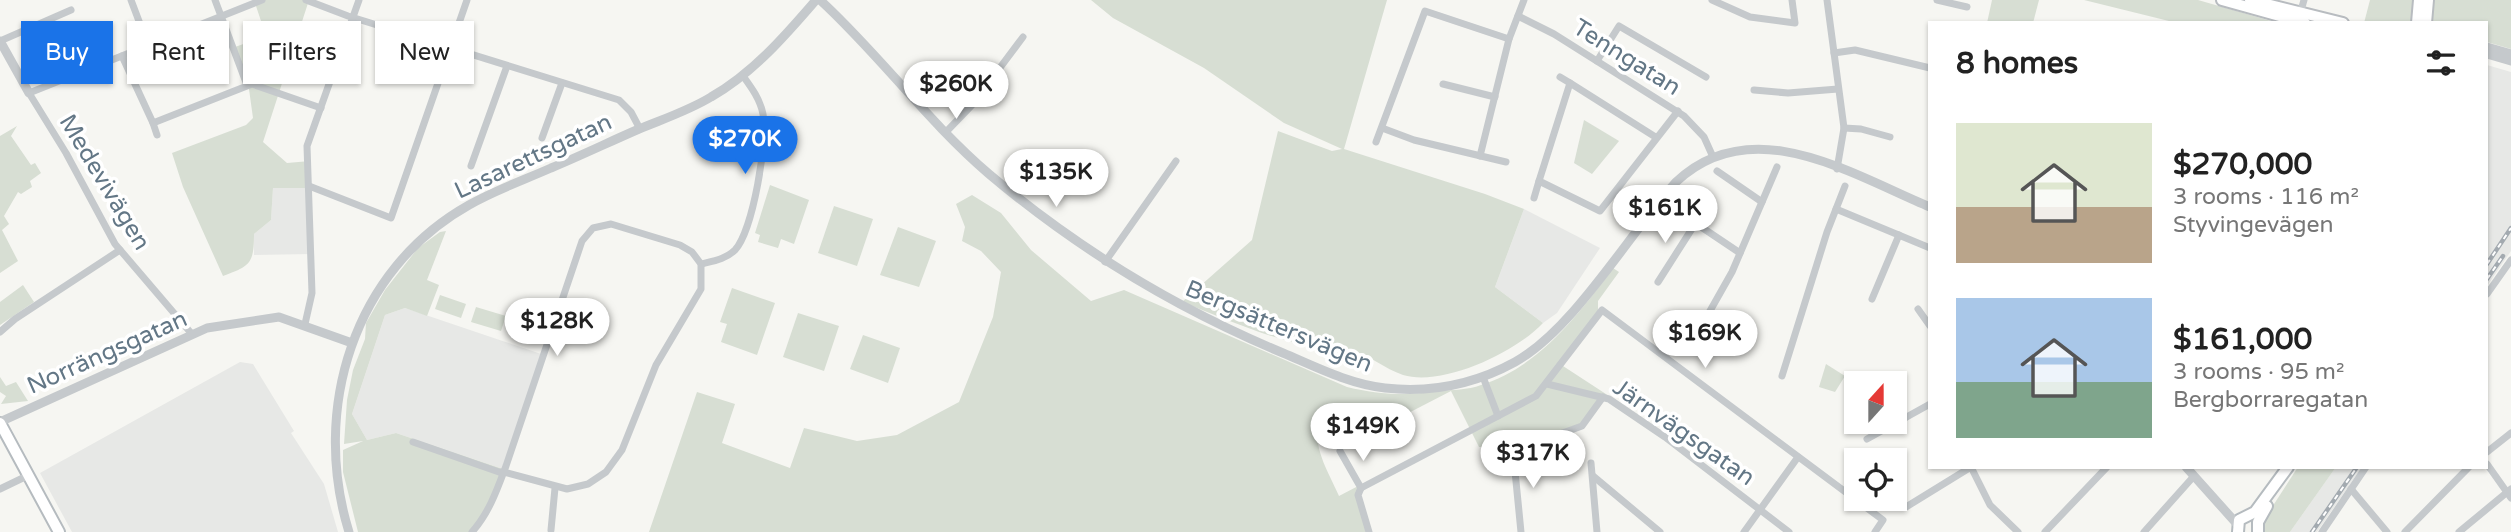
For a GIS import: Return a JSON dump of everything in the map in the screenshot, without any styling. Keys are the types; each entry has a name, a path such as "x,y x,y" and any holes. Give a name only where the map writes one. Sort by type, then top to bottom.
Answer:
{"main road":[{"path":"2222,0 2301,19 2322,21"},
{"path":"2250,0 2301,19"},
{"path":"2417,21 2419,0"},
{"path":"2426,21 2428,0"},
{"path":"0,422 56,532"},
{"path":"0,433 27,476"},
{"path":"2245,526 2287,469"},
{"path":"2245,526 2293,469"}],"street":[{"path":"131,0 139,21"},
{"path":"215,0 247,85"},
{"path":"208,21 262,0"},
{"path":"306,0 375,25"},
{"path":"305,324 312,301 307,146 359,0"},
{"path":"460,21 467,0"},
{"name":"Lasarettsgatan","path":"348,532 339,497 333,449 341,379 352,343 366,312 393,271 444,221 482,198 698,105 743,76 818,0"},
{"name":"Bergsättersvägen","path":"818,0 988,173 1105,262 1205,319 1348,380 1383,388 1421,389 1483,377 1516,361 1547,339 1684,175 1713,157 1738,149 1767,147 1790,151 1928,206"},
{"path":"1480,156 1509,39 1524,0"},
{"path":"1712,0 1750,17 1795,23 1792,0"},
{"path":"1827,0 1844,128 1842,153 1837,169"},
{"path":"1937,0 1967,7"},
{"path":"2301,19 2304,0"},
{"name":"Medevivägen","path":"71,10 0,41 4,59 29,93 120,250 191,333"},
{"path":"1376,142 1425,11 1509,39"},
{"name":"Tenngatan","path":"1518,16 1678,111 1698,129 1713,157"},
{"path":"1597,61 1619,26 1706,77"},
{"path":"946,132 972,105 1023,37"},
{"path":"2488,47 2511,54"},
{"path":"1834,53 1855,50 1928,68"},
{"path":"29,93 127,54"},
{"path":"2488,54 2511,61"},
{"path":"122,56 158,135"},
{"path":"474,56 619,100 631,112 640,129"},
{"path":"471,166 507,66"},
{"path":"701,264 726,257 739,245 756,194 763,118 758,101 743,76"},
{"path":"1560,77 1657,138"},
{"path":"542,138 562,83"},
{"path":"1534,198 1570,83"},
{"path":"153,123 252,84 321,108"},
{"path":"309,186 391,218 438,84"},
{"path":"1443,84 1495,97"},
{"path":"1754,90 1788,93 1838,89"},
{"path":"1539,181 1600,211 1678,111"},
{"path":"1382,128 1415,140 1506,162"},
{"path":"1844,128 1861,129 1890,137"},
{"path":"1105,262 1176,161"},
{"path":"1706,318 1740,253 1777,167"},
{"path":"1717,171 1762,202"},
{"path":"1782,376 1845,186"},
{"path":"1661,200 1740,253"},
{"path":"1836,209 1928,247"},
{"path":"1658,282 1695,223"},
{"path":"413,442 504,472 555,488 583,486 614,464 656,365 699,294 703,275 701,264 692,252 680,246 618,225 603,224 590,230 582,241 504,472 492,504 472,532"},
{"path":"1872,299 1899,235"},
{"path":"0,332 15,319 120,250"},
{"path":"2488,293 2511,260"},
{"path":"1918,309 1928,324"},
{"path":"1360,488 1531,399 1547,384 1602,310 1884,520 1875,532"},
{"name":"Norrängsgatan","path":"0,422 191,333 269,317 286,318 352,343"},
{"path":"1483,377 1498,416"},
{"name":"Järnvägsgatan","path":"1547,384 1603,397 1665,437 1789,532"},
{"path":"1521,532 1513,451 1582,426 1603,397"},
{"path":"1908,416 1928,405"},
{"path":"2488,451 2511,433"},
{"path":"1867,439 1876,434"},
{"path":"1340,451 1360,488 1358,495 1369,532"},
{"path":"1744,532 1798,457"},
{"path":"1591,463 1597,532"},
{"path":"2459,532 2510,493 2488,465"},
{"path":"1907,506 1968,469"},
{"path":"1972,469 1990,505 2018,532"},
{"path":"2045,532 2106,469"},
{"path":"2188,469 2245,526"},
{"path":"2322,532 2365,469"},
{"path":"2405,532 2467,469"},
{"path":"2144,532 2194,475"},
{"path":"0,489 27,476"},
{"path":"1594,476 1660,532"},
{"path":"551,530 555,488"},
{"path":"2351,489 2387,532"}],"shaded area":[{"path":"254,0 309,0 302,21 261,21"},
{"path":"1091,0 1387,0 1344,149 1524,209 1495,287 1543,323 1515,345 1478,364 1438,376 1419,377 1403,375 1350,350 1296,343 1263,333 1182,302 1252,240 1278,131 1332,151 1342,149 1284,123 1204,68 1113,18"},
{"path":"1992,0 2039,0 2034,21 1987,21"},
{"path":"2084,0 2198,0 2271,21 2169,21"},
{"path":"2370,0 2416,0 2412,21 2365,21"},
{"path":"2432,0 2511,0 2511,49 2488,42 2488,21 2430,21"},
{"path":"243,44 243,69 235,47"},
{"path":"2488,65 2511,72 2511,251 2488,285"},
{"path":"248,84 282,84 263,142 287,163 310,161 311,188 273,188 271,220 254,234 253,252 249,262 223,276 183,187 172,153 246,125 253,118"},
{"path":"1584,120 1619,141 1592,174 1574,163"},
{"path":"17,126 11,136 31,165 35,163 41,173 30,181 32,187 21,194 18,192 4,216 9,224 2,230 18,261 0,273 0,136"},
{"path":"770,185 809,200 794,244 781,239 778,248 758,242 760,235 755,233"},
{"path":"273,188 311,188 311,254 254,255 254,234 271,220"},
{"path":"972,195 1001,213 1031,250 1091,301 1124,290 1347,387 1371,392 1414,394 1465,389 1502,377 1521,366 1556,337 1613,268 1619,272 1598,301 1598,317 1563,366 1609,396 1587,421 1565,433 1520,444 1479,447 1451,391 1362,437 1345,407 1319,411 1317,435 1324,464 1339,496 1362,484 1359,495 1372,532 649,532 697,392 735,404 722,443 790,468 804,428 857,441 897,435 959,402 993,317 1001,272 981,251 962,241 965,227 956,204"},
{"path":"834,206 873,219 857,266 818,253"},
{"path":"1524,209 1600,248 1557,313 1543,323 1495,287"},
{"path":"898,227 936,241 919,287 880,275"},
{"path":"446,231 427,280 439,285 427,316 405,308 385,315 352,414 367,440 396,433 506,470 473,532 358,532 343,472 343,450 363,441 344,444 347,400 353,370 365,339 366,323 385,290 418,248 440,232"},
{"path":"23,285 34,302 0,325 0,302"},
{"path":"732,288 775,303 757,355 721,342 727,324 720,322"},
{"path":"440,295 466,304 461,318 435,309"},
{"path":"476,307 506,316 501,331 471,322"},
{"path":"405,308 544,355 506,470 396,433 367,440 352,414 385,315"},
{"path":"798,313 839,326 824,371 783,357"},
{"path":"863,335 900,348 888,383 850,369"},
{"path":"240,362 253,364 294,431 291,433 324,484 338,532 72,532 40,473"},
{"path":"1826,364 1844,375 1835,392 1819,387"},
{"path":"0,377 6,386 16,382 28,401 1,404 6,396 0,392"},
{"path":"2297,469 2335,469 2290,532 2261,532 2265,518"},
{"path":"2335,469 2361,469 2317,532 2290,532"}],"railway":[{"path":"2488,262 2511,228"},
{"path":"2488,278 2503,256"},
{"path":"2312,532 2356,469"}]}
